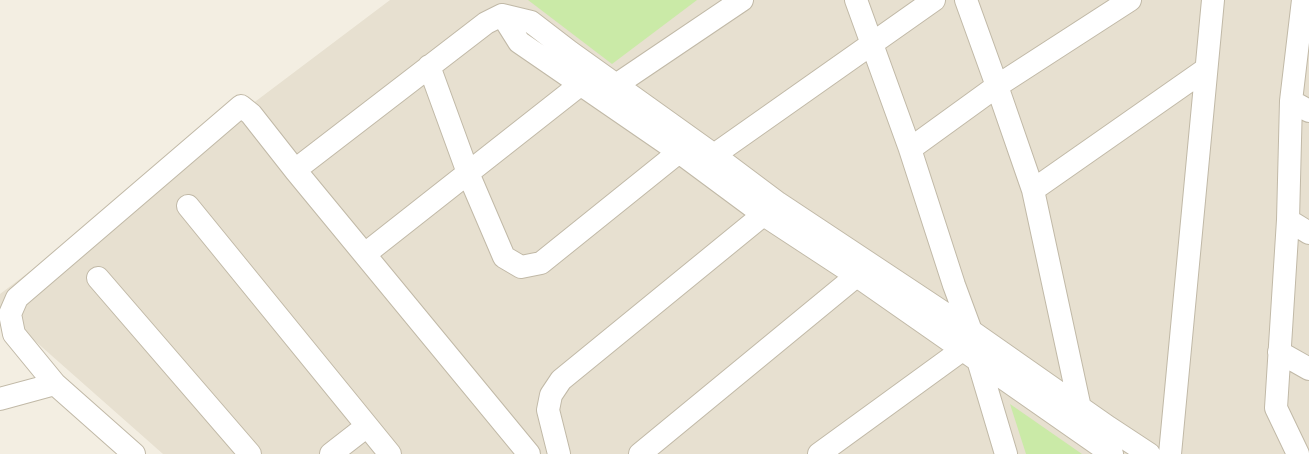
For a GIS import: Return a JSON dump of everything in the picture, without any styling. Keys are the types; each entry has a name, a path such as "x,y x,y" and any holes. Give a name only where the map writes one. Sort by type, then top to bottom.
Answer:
{"street":[{"path":"616,85 742,0"},
{"path":"856,0 910,149 954,285 970,347 1006,454"},
{"path":"714,155 934,0"},
{"path":"966,0 1033,190 1080,408"},
{"path":"910,149 997,86 1130,0"},
{"path":"1170,454 1213,0"},
{"path":"1298,454 1276,408 1288,220 1300,106 1304,0"},
{"path":"502,15 519,42 679,152 771,209 863,271 970,347 1112,454"},
{"path":"295,170 486,23 502,15 531,22 570,52 714,155 771,209"},
{"path":"429,66 468,173 504,256 521,267 541,262 679,152"},
{"path":"1033,190 1206,70"},
{"path":"365,254 581,84"},
{"path":"134,454 55,384 14,334 10,314 17,298 241,106 250,114 529,454"},
{"path":"188,206 390,454"},
{"path":"559,454 548,410 551,395 560,380 771,209"},
{"path":"1288,220 1309,233"},
{"path":"640,454 863,271"},
{"path":"98,278 250,454"},
{"path":"970,347 1080,408 1149,454"},
{"path":"819,454 970,347"},
{"path":"1279,352 1309,369"},
{"path":"0,399 55,384"},
{"path":"331,454 367,426"}],"shaded area":[{"path":"390,0 1309,0 1309,454 163,454 0,310 0,294"}],"green space":[{"path":"528,0 697,0 612,64"},
{"path":"1010,404 1082,454 1026,454"}]}
